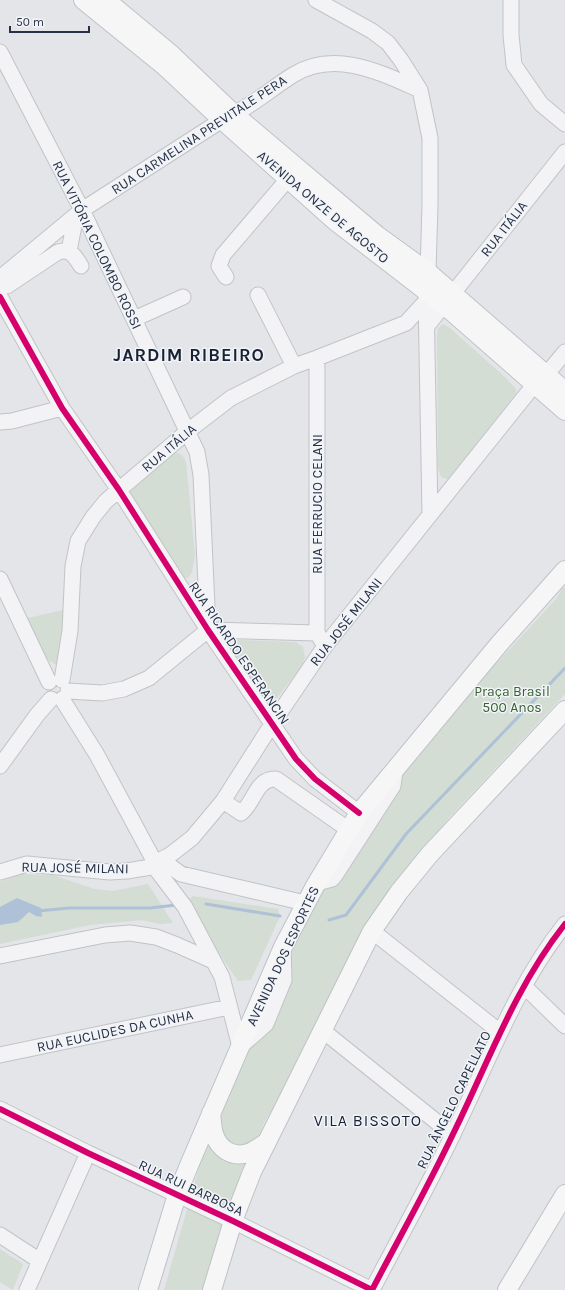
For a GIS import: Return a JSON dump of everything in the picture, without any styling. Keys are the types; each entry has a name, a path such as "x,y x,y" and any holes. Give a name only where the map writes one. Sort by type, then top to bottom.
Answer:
{"main road":[{"name":"AVENIDA ONZE DE AGOSTO","path":"83,0 228,118 376,235 428,272 448,300 540,380 565,411"},
{"name":"AVENIDA ONZE DE AGOSTO","path":"106,0 171,54 228,118 288,179 426,296 448,300"},
{"name":"AVENIDA ONZE DE AGOSTO","path":"540,380 565,392"},
{"name":"AVENIDA DOS ESPORTES","path":"148,1290 177,1195 211,1112 305,903 359,813 500,643 565,570"},
{"path":"212,1290 233,1221 252,1172 372,931 399,892 430,854 565,710"},
{"path":"211,1112 214,1133 219,1144 228,1152 238,1155 249,1153 267,1142"},
{"path":"508,1290 565,1194"}],"street":[{"path":"316,0 372,31 388,43 420,90 430,138 428,272"},
{"path":"511,0 511,35 514,65 541,104 565,124"},
{"name":"RUA VITÓRIA COLOMBO ROSSI","path":"0,52 79,213 134,319 197,452 201,475 208,630"},
{"name":"RUA CARMELINA PREVITALE PERA","path":"2,287 79,213 295,74 317,65 344,63 375,70 420,90"},
{"name":"RUA ITÁLIA","path":"427,326 565,152"},
{"path":"226,277 219,266 223,255 288,179"},
{"path":"69,251 79,213"},
{"path":"2,287 63,250 69,251 75,256 81,266"},
{"name":"RUA RICARDO ESPERANCIN","path":"2,287 62,408 119,490 208,630 296,759 315,779 359,813"},
{"path":"258,295 294,366"},
{"path":"426,296 406,323 427,326"},
{"path":"426,296 430,515"},
{"path":"134,319 183,297"},
{"name":"RUA ITÁLIA","path":"59,690 70,631 73,566 78,542 93,517 106,501 188,431 231,398 294,366 406,323"},
{"name":"RUA JOSÉ MILANI","path":"0,872 27,864 110,872 127,871 157,862 170,855 192,838 223,801 272,724 325,646 540,380 565,352"},
{"name":"RUA FERRUCIO CELANI","path":"317,358 317,633"},
{"path":"0,422 12,421 62,408"},
{"name":"RUA RICARDO ESPERANCIN","path":"179,585 189,586 198,584 206,576"},
{"path":"0,579 59,690 157,862 185,907 222,977 240,1047"},
{"path":"59,690 102,693 124,689 149,678 208,630 317,633 325,646"},
{"path":"0,766 37,715 59,690"},
{"path":"317,883 332,879 336,874 392,786 396,768"},
{"path":"223,801 241,813 247,808 261,783 269,778 276,779 349,830"},
{"path":"157,862 181,874 202,880 305,903"},
{"path":"185,907 186,892 190,887 202,880"},
{"name":"RUA ÂNGELO CAPELLATO","path":"372,1290 453,1135 500,1032 524,986 547,946 565,924"},
{"path":"372,931 500,1032"},
{"path":"0,956 105,935 130,933 156,937 213,961"},
{"path":"524,986 565,1026"},
{"name":"RUA EUCLIDES DA CUNHA","path":"0,1054 229,1007"},
{"path":"322,1030 453,1135"},
{"name":"RUA RUI BARBOSA","path":"0,1109 88,1153 233,1221 372,1290"},
{"path":"26,1290 88,1153"},
{"path":"0,1235 40,1261"}],"green space":[{"path":"443,324 450,328 506,378 516,389 516,393 513,397 448,479 442,477 439,473 438,466 437,337 438,328"},
{"path":"174,452 182,456 186,462 195,555 192,572 189,577 184,579 128,491"},
{"name":"Praça Brasil 500 Anos","path":"563,587 565,588 565,694 448,819 373,915 302,1058 263,1125 204,1290 164,1290 200,1164 221,1103 311,905 400,767 556,599"},
{"path":"63,610 62,645 56,665 48,660 40,648 28,618"},
{"path":"238,640 296,642 303,647 305,657 302,666 277,698 272,701 266,699 260,693 232,652 231,646"},
{"path":"20,874 53,875 94,889 113,891 148,884 173,923 160,924 142,920 90,925 0,944 0,882"},
{"path":"193,896 278,909 280,916 251,980 238,981 233,974 198,919 189,899"},
{"path":"0,1249 23,1264 13,1290 0,1282"}],"water":[{"path":"17,898 41,908 42,917 36,916 29,912 18,922 0,925 0,907"}],"waterway":[{"path":"329,920 346,915 406,834 565,668"},
{"path":"206,904 280,916"},
{"path":"38,911 69,908 150,908 176,905"}],"cycle path":[{"path":"0,297 62,408 119,490 208,630 296,759 315,779 359,813"},
{"path":"0,1109 88,1153 233,1221 372,1290 424,1193 517,999 531,973 565,924"}],"district":[{"name":"JARDIM RIBEIRO","path":"189,355"},
{"name":"VILA BISSOTO","path":"368,1120"}]}
